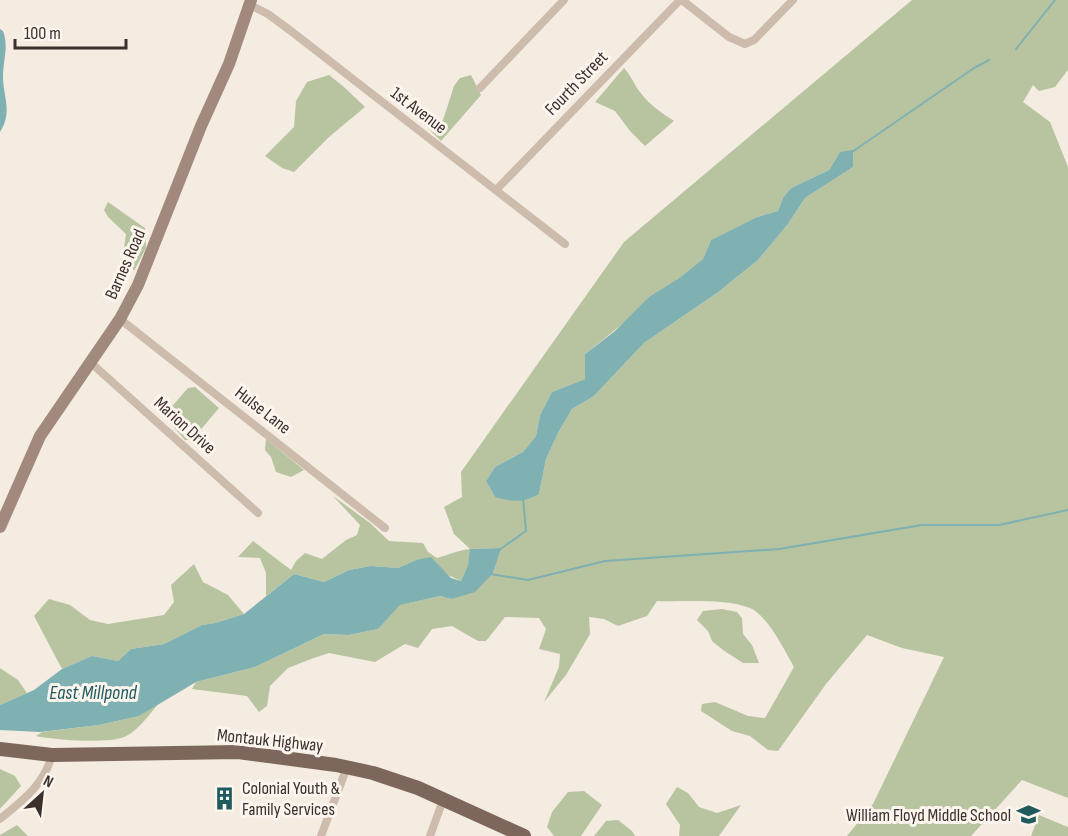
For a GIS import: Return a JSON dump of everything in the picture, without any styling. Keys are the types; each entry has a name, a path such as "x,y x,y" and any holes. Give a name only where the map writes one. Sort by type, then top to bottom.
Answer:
{"main road":[{"name":"Montauk Highway","path":"0,749 52,755 238,752 347,767 417,788 524,836"}],"street":[{"path":"480,88 564,0"},
{"path":"681,0 729,37 745,44 754,40 793,0"},
{"name":"Fourth Street","path":"497,189 681,0"},
{"name":"1st Avenue","path":"250,3 291,31 565,244"},
{"name":"Barnes Road","path":"0,527 40,436 120,319 143,274 201,126 229,64 250,3"},
{"name":"Hulse Lane","path":"120,319 385,528"},
{"name":"Marion Drive","path":"90,362 258,513"},
{"path":"0,819 30,794 48,771 52,755"},
{"path":"321,836 347,767"},
{"path":"430,836 443,800"}],"green space":[{"path":"912,0 1068,0 1068,70 1055,87 1039,91 1033,85 1023,102 1050,122 1068,167 1068,798 1022,780 971,836 847,836 873,804 944,657 902,648 867,635 826,684 778,751 768,750 750,736 732,731 701,711 702,704 715,702 748,716 765,718 794,667 763,618 750,608 728,603 657,601 647,616 618,626 604,619 589,617 590,634 566,675 544,702 559,667 560,654 539,649 546,629 539,618 505,617 486,641 478,641 452,626 432,629 418,648 405,644 375,662 329,653 311,659 288,668 270,686 267,706 259,712 247,696 192,689 196,682 255,667 324,634 349,635 378,629 399,605 440,596 451,599 493,573 500,548 471,549 468,565 461,581 416,560 398,568 371,566 349,570 324,582 294,574 266,596 266,573 260,558 238,557 253,541 291,570 296,561 305,553 322,559 346,540 357,535 360,525 333,496 370,523 389,541 423,543 428,552 437,558 470,549 454,534 444,507 462,497 461,472 624,242","holes":["840,152 853,167 805,198 788,224 758,260 717,293 644,343 594,396 572,409 546,459 539,494 495,497 486,481 495,467 523,452 536,436 540,415 552,392 585,379 585,354 703,259 711,240 757,217 778,211 783,198 791,188 829,170"]},
{"path":"624,68 645,98 674,121 645,146 615,111 595,102"},
{"path":"329,75 365,107 329,137 294,172 282,168 265,156 294,127 296,101 307,82"},
{"path":"471,75 481,95 441,141 428,128 443,120 454,86 460,78"},
{"path":"108,202 145,228 146,248 134,271 124,248 126,234 104,210"},
{"path":"195,387 219,408 192,440 185,440 169,422 166,413 188,388"},
{"path":"266,439 304,470 291,477 276,472 271,457 265,450"},
{"path":"194,564 203,582 228,595 244,614 202,625 164,644 131,649 118,661 92,656 62,669 34,616 49,599 70,605 90,620 108,624 164,615 174,602 171,585"},
{"path":"722,609 737,612 742,618 743,634 752,645 759,663 743,663 723,650 712,641 708,631 697,620 703,611"},
{"path":"0,668 18,680 27,693 0,705"},
{"path":"158,704 133,732 124,737 81,741 36,736 42,732 99,725 139,716"},
{"path":"0,769 15,776 21,786 0,809"},
{"path":"677,787 688,793 699,807 717,813 741,805 719,836 679,836 680,825 666,804"},
{"path":"584,791 602,805 581,836 554,836 547,827 552,812 568,792"},
{"path":"1039,815 1068,827 1068,836 1031,836"},
{"path":"618,820 635,836 594,836 606,821"},
{"path":"17,825 28,836 0,836 0,835"}],"water":[{"path":"0,29 3,31 6,43 3,77 7,111 0,132"},
{"path":"853,150 853,167 805,198 788,224 758,260 717,293 644,343 594,396 572,409 546,459 539,494 517,501 495,497 486,481 495,467 523,452 536,436 540,415 552,392 585,379 585,354 615,331 649,297 678,279 703,259 711,240 757,217 778,211 783,198 791,188 829,170 840,152"},
{"name":"East Millpond","path":"501,548 493,573 475,592 451,599 440,596 400,605 378,629 349,635 324,634 255,667 196,682 139,716 99,725 40,732 0,730 0,705 34,690 62,669 92,656 118,661 131,649 164,644 202,625 244,614 294,574 324,582 349,570 371,566 398,568 416,560 431,557 451,578 461,581 468,565 470,549"}],"waterway":[{"path":"1016,49 1055,0"},
{"path":"852,152 989,60"},
{"path":"499,550 526,531 523,498"},
{"path":"490,574 528,580 605,561 779,549 922,525 999,525 1068,510"}],"place":[{"name":"Colonial Youth & Family Services","path":"224,798"},
{"name":"William Floyd Middle School","path":"1029,815"}]}
